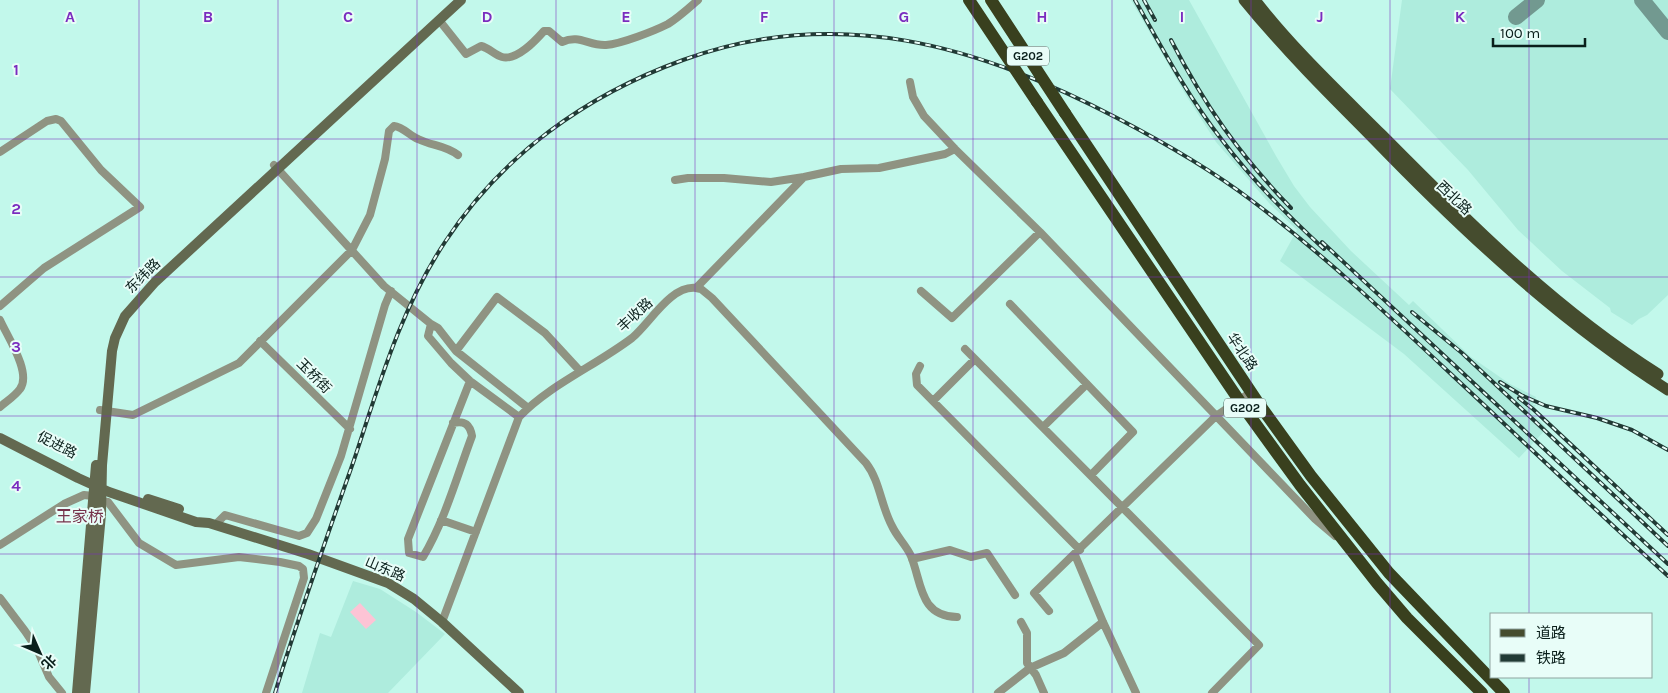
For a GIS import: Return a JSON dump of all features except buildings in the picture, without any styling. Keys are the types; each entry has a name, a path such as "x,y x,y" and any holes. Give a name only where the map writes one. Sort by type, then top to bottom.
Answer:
{"highway":[{"name":"G202","path":"969,0 1240,400 1300,485 1407,618 1482,693"},
{"name":"华北路","path":"991,0 1251,392 1311,476 1389,573 1504,693"}],"main road":[{"name":"东纬路","path":"85,693 103,411 115,338 125,316 155,282 452,0"},
{"name":"东纬路","path":"276,167 461,0"},
{"name":"西北路","path":"1244,0 1291,55 1436,203 1466,231 1585,332 1627,364 1668,390"},
{"name":"西北路","path":"1255,0 1297,49 1471,224 1520,268 1590,326 1668,381"},
{"name":"促进路","path":"0,431 97,488"},
{"name":"促进路","path":"0,438 97,488"},
{"name":"东纬路","path":"77,693 97,488"},
{"name":"山东路","path":"97,488 196,522 212,524 308,554 388,582 414,599 442,622 519,693"}],"street":[{"path":"439,20 466,54 481,46 502,57 511,56 523,51 532,45 544,31 549,31 562,42 571,38 592,44 607,45 625,40 668,24 698,0"},
{"path":"910,82 912,97 924,116 955,150 1040,232 1315,519 1347,545"},
{"path":"0,152 47,121 56,119 61,121 101,170 140,207 44,268 0,306"},
{"path":"103,411 133,414 239,363 352,250 370,215 385,159 389,131 394,126 399,126 418,139 449,148 458,155"},
{"path":"675,180 724,178 771,182 841,169 879,168 955,150"},
{"path":"276,167 384,286 438,328 456,351 528,408"},
{"name":"丰收路","path":"442,622 519,417 534,402 632,337 677,292 689,287 696,288 804,176"},
{"path":"921,291 952,318 1040,232"},
{"path":"696,288 702,289 712,298 866,463 872,472 892,527 912,559 922,594 931,608 945,616 957,617"},
{"path":"212,524 225,514 300,536 307,533 320,510 341,456 385,305 391,291"},
{"path":"456,351 497,297 545,333 580,372"},
{"path":"1010,304 1133,432 1091,475"},
{"path":"0,320 23,368 24,377 22,387 0,407"},
{"path":"431,324 428,336 451,363 470,381 519,417"},
{"name":"玉桥街","path":"260,341 350,429"},
{"path":"965,349 1259,645 1212,693"},
{"path":"933,401 975,359"},
{"path":"920,366 916,374 917,385 1078,552 1103,622 1136,693"},
{"path":"453,423 467,424 472,436 441,520 423,557 409,553 408,539 453,423 470,381"},
{"path":"1043,427 1087,384"},
{"path":"1049,611 1034,594 1216,416 1251,392"},
{"path":"0,545 64,504 97,488 139,543 176,565 239,557 300,566 303,569 304,578 266,693"},
{"path":"441,520 476,532"},
{"path":"912,559 950,550 971,557 987,553 1015,594"},
{"path":"0,598 37,650 48,677 62,693"},
{"path":"1021,622 1027,633 1027,663 1044,693"},
{"path":"998,693 1030,668 1064,653 1103,622"}],"shaded area":[{"path":"1131,0 1189,0 1276,156 1294,186 1310,207 1351,251 1409,305 1413,301 1471,357 1510,384 1536,397 1533,405 1536,405 1531,412 1547,428 1519,458 1404,354 1280,261 1297,230 1269,203 1216,142 1187,97"},
{"path":"1402,0 1668,0 1668,295 1647,315 1632,325 1611,312 1610,308 1562,271 1518,230 1468,170 1390,89"},
{"path":"353,581 380,589 416,612 445,634 388,693 302,693 320,633 331,637"},
{"path":"360,603 376,620 366,629 350,612"}],"taxiway":[{"path":"1516,17 1537,0"},
{"path":"1642,0 1668,32"}],"railway":[{"path":"1135,0 1165,54 1222,140 1270,197 1324,249"},
{"path":"1144,0 1155,20"},
{"path":"275,693 303,605 382,375 403,320 429,267 467,211 492,182 519,156 580,110 613,91 647,74 683,60 740,43 796,35 851,34 906,41 959,53 1012,70 1065,92 1117,118 1203,167 1278,221 1354,285 1668,576"},
{"path":"1171,40 1210,108 1224,128 1239,149 1291,208"},
{"path":"1322,242 1668,564"},
{"path":"1412,312 1462,353 1668,546"},
{"path":"1500,382 1521,395 1546,406 1597,418 1632,430 1668,450"},
{"path":"1519,398 1668,535"}],"district":[{"name":"王家桥","path":"80,516"}]}
